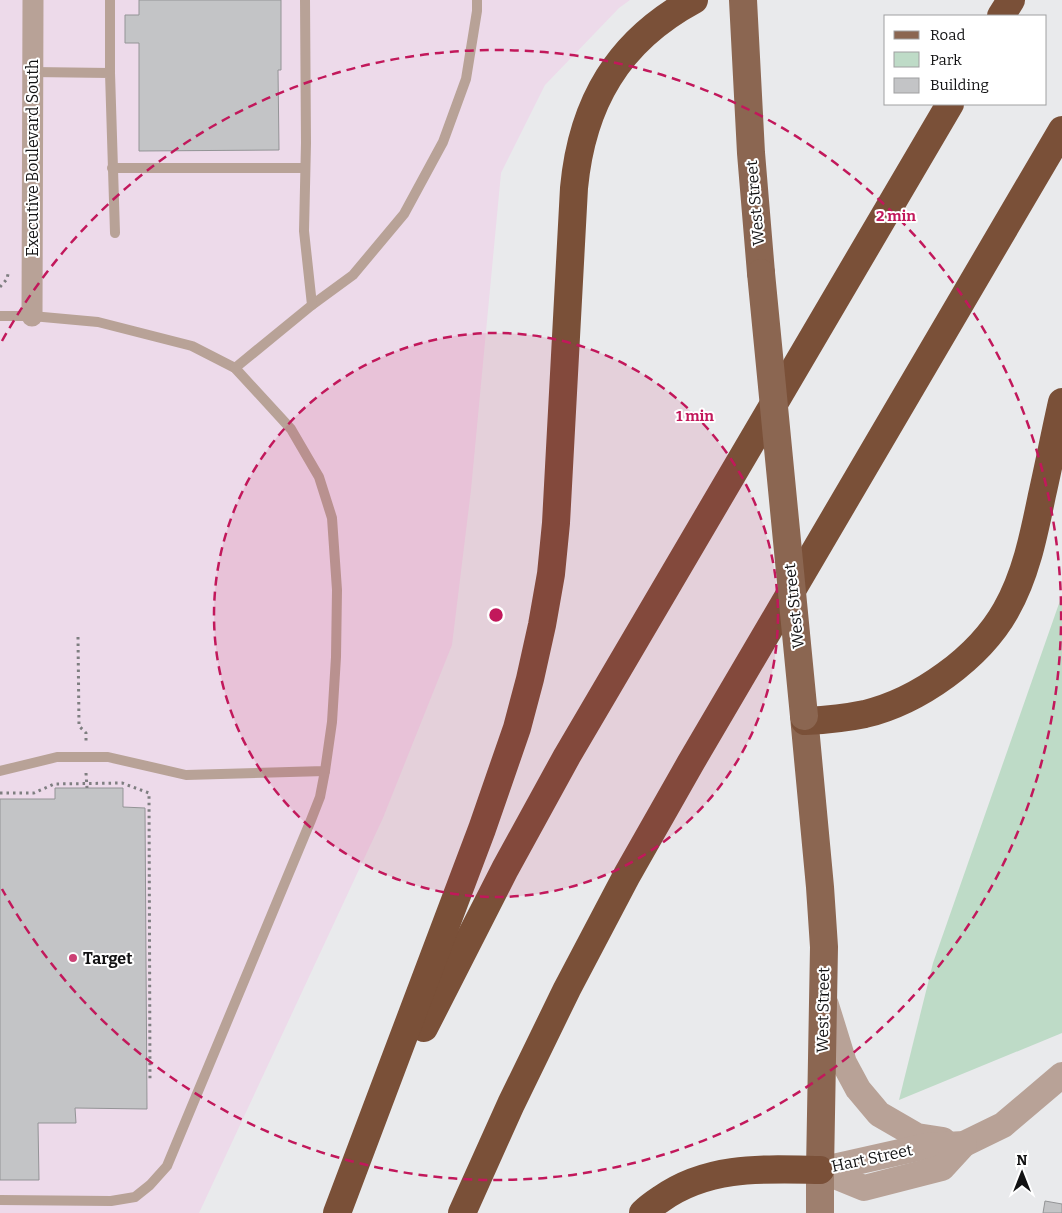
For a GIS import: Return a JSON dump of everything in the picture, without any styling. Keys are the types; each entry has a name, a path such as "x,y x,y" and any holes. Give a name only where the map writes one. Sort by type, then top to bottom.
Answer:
{"highway":[{"path":"339,1213 485,821 511,745 530,679 549,582 556,523 574,188 582,136 591,109 607,79 628,50 651,28 694,0"},
{"path":"1002,15 1011,0"},
{"path":"339,1213 446,982 519,843 567,756 949,105"},
{"path":"462,1213 511,1104 567,989 627,875 700,747 1062,130"},
{"path":"805,719 865,714 891,706 944,676 970,656 992,632 1021,577 1034,536 1062,402"},
{"path":"643,1213 673,1191 700,1179 731,1171 767,1168 820,1170"}],"main road":[{"name":"West Street","path":"743,0 750,135 761,273 823,919 824,998 820,1213"}],"street":[{"name":"Executive Boulevard South","path":"32,316 33,0"},
{"name":"Hart Street","path":"824,998 844,1063 858,1089 879,1114 917,1136 964,1144"},
{"name":"Hart Street","path":"820,1170 864,1188 942,1168 964,1144 1002,1126 1062,1075"}],"lane":[{"path":"110,0 114,233"},
{"path":"305,0 304,231 312,305"},
{"path":"235,368 353,274 404,214 443,142 466,79 477,11 477,0"},
{"path":"33,72 110,73"},
{"path":"112,168 305,168"},
{"path":"0,316 32,316 108,324 192,346 235,368 291,429 319,477 332,518 338,590 332,722 320,797 167,1166 150,1185 134,1197 111,1201 0,1200"},
{"path":"0,771 58,757 108,757 186,775 325,771"}],"path":[{"path":"0,287 7,279 8,271"},
{"path":"78,637 79,726 86,734 87,785"},
{"path":"0,793 34,793 54,784 122,783 149,793 150,1082"}],"shaded area":[{"path":"0,0 630,0 619,8 545,85 501,173 471,490 452,645 383,818 199,1213 0,1213"}],"green space":[{"path":"1062,595 1062,1033 899,1100 933,963"}],"building":[{"path":"139,0 281,0 281,70 278,70 279,150 139,151 139,43 125,43 125,15 139,15"},
{"name":"Target","path":"55,788 123,788 123,807 145,808 147,1109 75,1108 76,1123 38,1123 39,1180 0,1180 0,799 55,799"},
{"path":"1045,1201 1062,1204 1062,1213 1043,1213"}],"place":[{"name":"Target","path":"73,958"}]}
